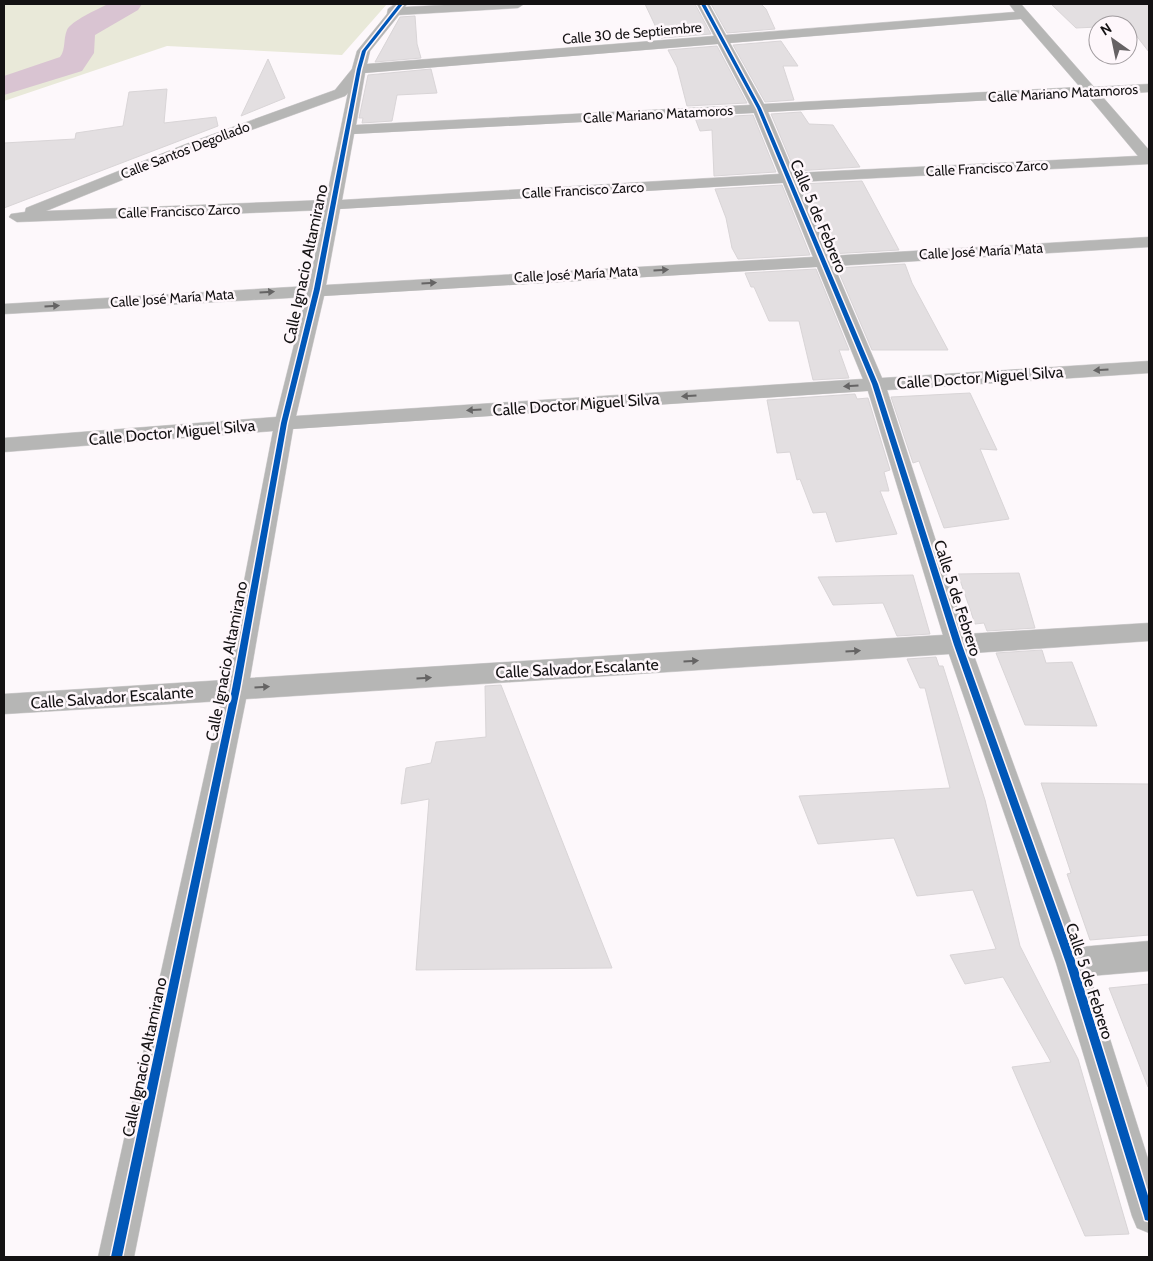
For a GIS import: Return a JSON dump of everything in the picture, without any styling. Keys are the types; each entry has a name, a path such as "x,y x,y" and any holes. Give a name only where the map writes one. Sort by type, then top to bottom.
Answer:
{"street":[{"path":"396,8 518,4"},
{"name":"Calle 5 de Febrero","path":"703,4 760,108 875,384 958,645 1071,963 1149,1216"},
{"path":"1015,4 1149,159"},
{"name":"Calle Ignacio Altamirano","path":"116,1257 236,689 284,423 316,289 347,130 346,98 359,69 364,50 396,8"},
{"name":"Calle 30 de Septiembre","path":"359,69 724,41 1026,15"},
{"name":"Calle Mariano Matamoros","path":"347,130 1149,88"},
{"name":"Calle Santos Degollado","path":"10,219 190,146 316,100 346,98"},
{"name":"Calle Francisco Zarco","path":"10,219 331,206 788,178 1149,159"},
{"name":"Calle José María Mata","path":"4,309 316,289 1149,242"},
{"name":"Calle Doctor Miguel Silva","path":"4,445 284,423 1149,366"},
{"name":"Calle Salvador Escalante","path":"4,704 1149,632"},
{"path":"1071,963 1149,956"}],"green space":[{"path":"4,4 387,4 342,55 167,46 4,101"}],"building":[{"path":"645,4 695,4 711,34 661,38"},
{"path":"711,4 761,4 766,9 775,29 727,33"},
{"path":"1051,4 1149,4 1149,52 1138,38 1138,15 1088,15 1088,27 1076,28"},
{"path":"415,16 417,44 421,58 375,62 400,17"},
{"path":"781,41 798,66 783,66 794,100 765,102 733,45"},
{"path":"717,46 747,103 687,106 677,67 668,50"},
{"path":"268,59 285,98 241,116"},
{"path":"431,69 437,93 397,95 392,121 362,123 363,118 359,118 368,75"},
{"path":"167,89 164,123 216,117 218,126 4,208 4,143 75,139 76,133 123,126 129,92"},
{"path":"801,112 809,124 833,125 860,167 795,171 771,114"},
{"path":"753,115 776,172 714,176 712,130 700,131 695,118"},
{"path":"862,181 899,250 830,254 801,184"},
{"path":"782,185 810,255 738,259 732,248 726,218 715,189"},
{"path":"905,264 912,283 948,350 872,350 837,268"},
{"path":"816,269 849,350 839,350 849,378 813,380 799,321 769,321 754,287 751,287 745,273"},
{"path":"970,393 997,450 980,449 1009,519 944,528 919,461 913,463 891,397"},
{"path":"855,394 857,399 868,398 890,470 884,472 889,491 880,491 897,534 836,542 826,512 813,513 800,479 797,480 790,452 777,453 767,400"},
{"path":"1019,573 1035,628 987,631 984,623 975,624 958,574"},
{"path":"913,575 930,634 897,636 883,603 833,605 818,577"},
{"path":"1042,650 1046,663 1072,662 1097,726 1025,725 996,653"},
{"path":"936,657 939,666 943,666 985,800 1020,946 1078,1059 1129,1234 1085,1236 1012,1067 1051,1062 1003,977 965,984 950,955 996,949 973,890 917,896 894,838 818,844 799,796 950,788 925,688 920,688 907,659"},
{"path":"501,685 612,968 416,970 429,799 401,804 406,768 431,763 436,742 486,737 485,686"},
{"path":"1041,783 1149,784 1149,935 1090,940 1067,874 1071,873"},
{"path":"1149,984 1149,1087 1148,1087 1109,988"}],"waterway":[{"path":"4,86 71,64 79,53 81,31 128,4"}],"cycle path":[{"path":"116,1257 236,689 284,423 317,289 359,69 364,51 401,4"},
{"path":"703,4 759,108 875,384 958,645 1071,963 1149,1216"}]}
